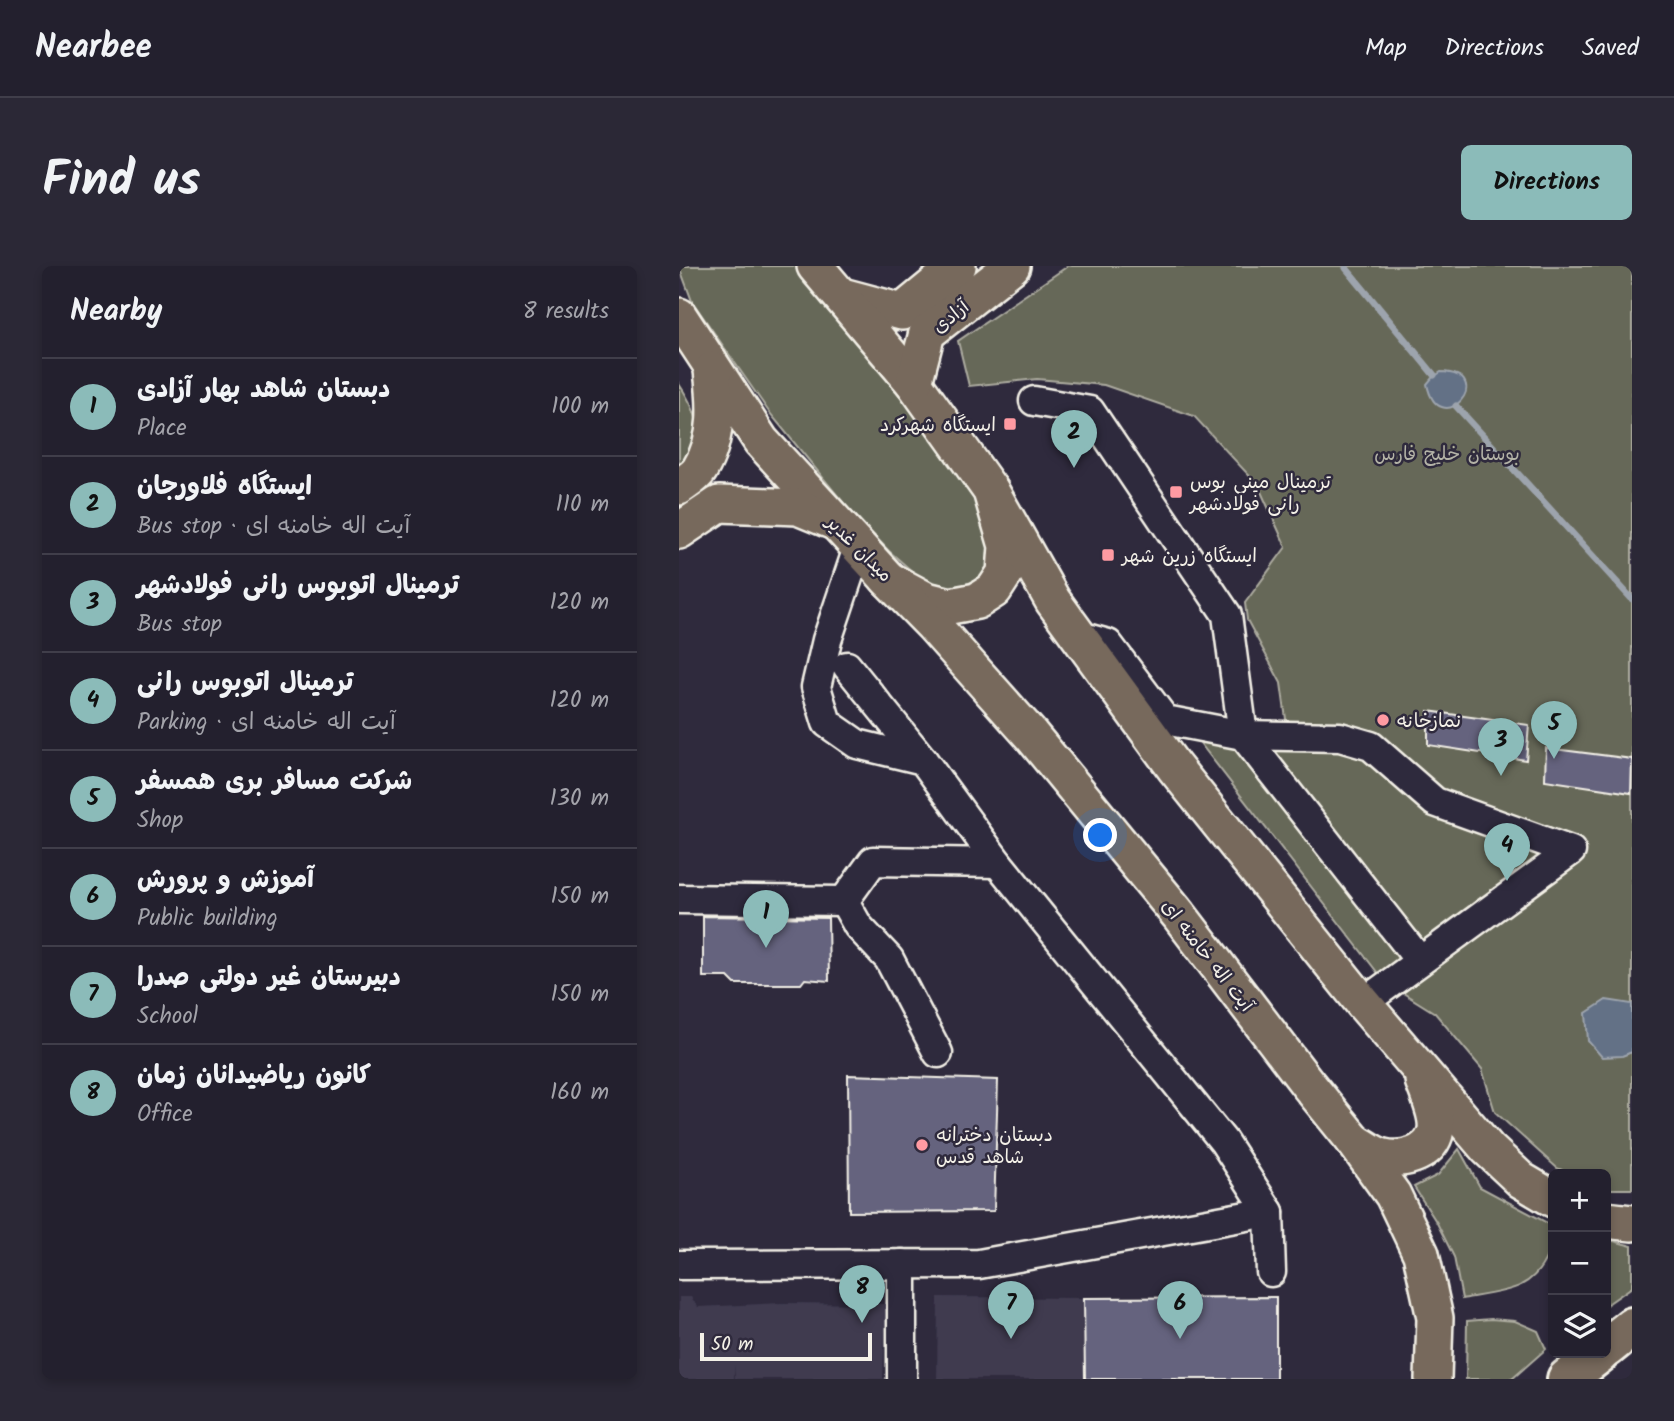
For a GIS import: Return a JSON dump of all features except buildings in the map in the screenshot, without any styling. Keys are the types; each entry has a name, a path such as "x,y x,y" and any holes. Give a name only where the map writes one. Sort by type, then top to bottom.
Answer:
{"highway":[{"path":"1611,1344 1632,1327"},
{"path":"1567,1379 1594,1358"}],"main road":[{"name":"آزادی","path":"825,275 901,312 958,266"},
{"name":"آزادی","path":"914,383 927,333 1012,266"},
{"name":"میدان غدیر","path":"679,316 761,441 887,578 926,600 950,606 977,601 994,590 1005,573 1007,546 991,491 914,383 825,275"},
{"path":"689,479 714,436 716,405 712,370"},
{"path":"679,531 719,504 727,488 717,471 689,479"},
{"path":"991,491 1053,601 1174,767 1363,1003 1488,1149 1521,1180 1548,1196"},
{"path":"719,504 798,507 833,521"},
{"name":"آیت اله خامنه ای","path":"887,578 1031,735 1179,915 1354,1141 1392,1195 1421,1254 1435,1318 1433,1379"},
{"path":"1354,1141 1381,1157 1404,1158 1425,1149 1436,1133 1434,1113 1421,1072"},
{"path":"1611,1221 1632,1223"}],"street":[{"path":"1034,401 1090,411 1227,615 1243,735 1420,961"},
{"path":"858,548 827,640 816,687 827,723 857,744 923,760"},
{"path":"1079,636 1108,644 1165,720 1243,735 1340,737 1371,747 1435,802 1570,851 1363,1003"},
{"path":"847,666 923,760 998,863 1224,1142 1269,1212 1271,1272"},
{"path":"844,901 873,861 998,863"},
{"path":"679,899 844,901"},
{"path":"844,901 858,926 889,959 938,1053"},
{"path":"679,1265 979,1264 1269,1212"},
{"path":"902,1264 902,1379"}],"shaded area":[{"path":"679,1297 691,1297 698,1307 782,1303 886,1304 883,1378 893,1379 735,1379 734,1365 734,1379 679,1379"},
{"path":"938,1297 1084,1298 1085,1379 937,1379"}],"green space":[{"path":"679,266 801,266 918,413 986,515 995,552 984,577 956,588 922,580 889,551 847,507 769,412 692,301"},
{"name":"بوستان خلیج فارس","path":"1068,266 1632,266 1632,1189 1611,1189 1611,1169 1557,1168 1495,1112 1482,1069 1435,1013 1384,981 1200,743 1281,742 1286,719 1281,683 1247,620 1245,603 1286,547 1258,485 1194,416 1104,385 1037,379 969,386 958,341"},
{"path":"679,384 692,406 697,435 688,455 679,465"},
{"path":"1459,1149 1480,1187 1548,1223 1548,1252 1541,1267 1529,1280 1509,1290 1462,1299 1454,1257 1437,1223 1414,1187 1438,1175"},
{"path":"1611,1240 1632,1246 1632,1287 1611,1302"},
{"path":"1467,1321 1515,1321 1538,1331 1546,1349 1512,1379 1466,1379"}],"water":[{"path":"1441,372 1458,376 1465,383 1466,392 1461,401 1452,407 1443,407 1433,401 1427,384"},
{"path":"1606,1000 1632,1004 1632,1052 1622,1056 1602,1057 1588,1041 1586,1013"}],"waterway":[{"path":"1346,268 1434,375"},
{"path":"1456,406 1632,599"}],"place":[{"name":"ایستگاه شهرکرد","path":"1010,424"},
{"name":"ایستگاه فلاورجان","path":"1074,468"},
{"name":"ترمینال مینی بوس رانی فولادشهر","path":"1176,492"},
{"name":"ایستگاه زرین شهر","path":"1108,555"},
{"name":"نمازخانه","path":"1383,720"},
{"name":"شرکت مسافر بری همسفر","path":"1554,759"},
{"name":"ترمینال اتوبوس رانی فولادشهر","path":"1501,776"},
{"name":"ترمینال اتوبوس رانی","path":"1507,881"},
{"name":"دبستان شاهد بهار آزادی","path":"766,948"},
{"name":"دبستان دخترانه شاهد قدس","path":"922,1145"},
{"name":"کانون ریاضیدانان زمان","path":"862,1323"},
{"name":"دبیرستان غیر دولتی صدرا","path":"1011,1339"},
{"name":"آموزش و پرورش","path":"1180,1339"}]}
